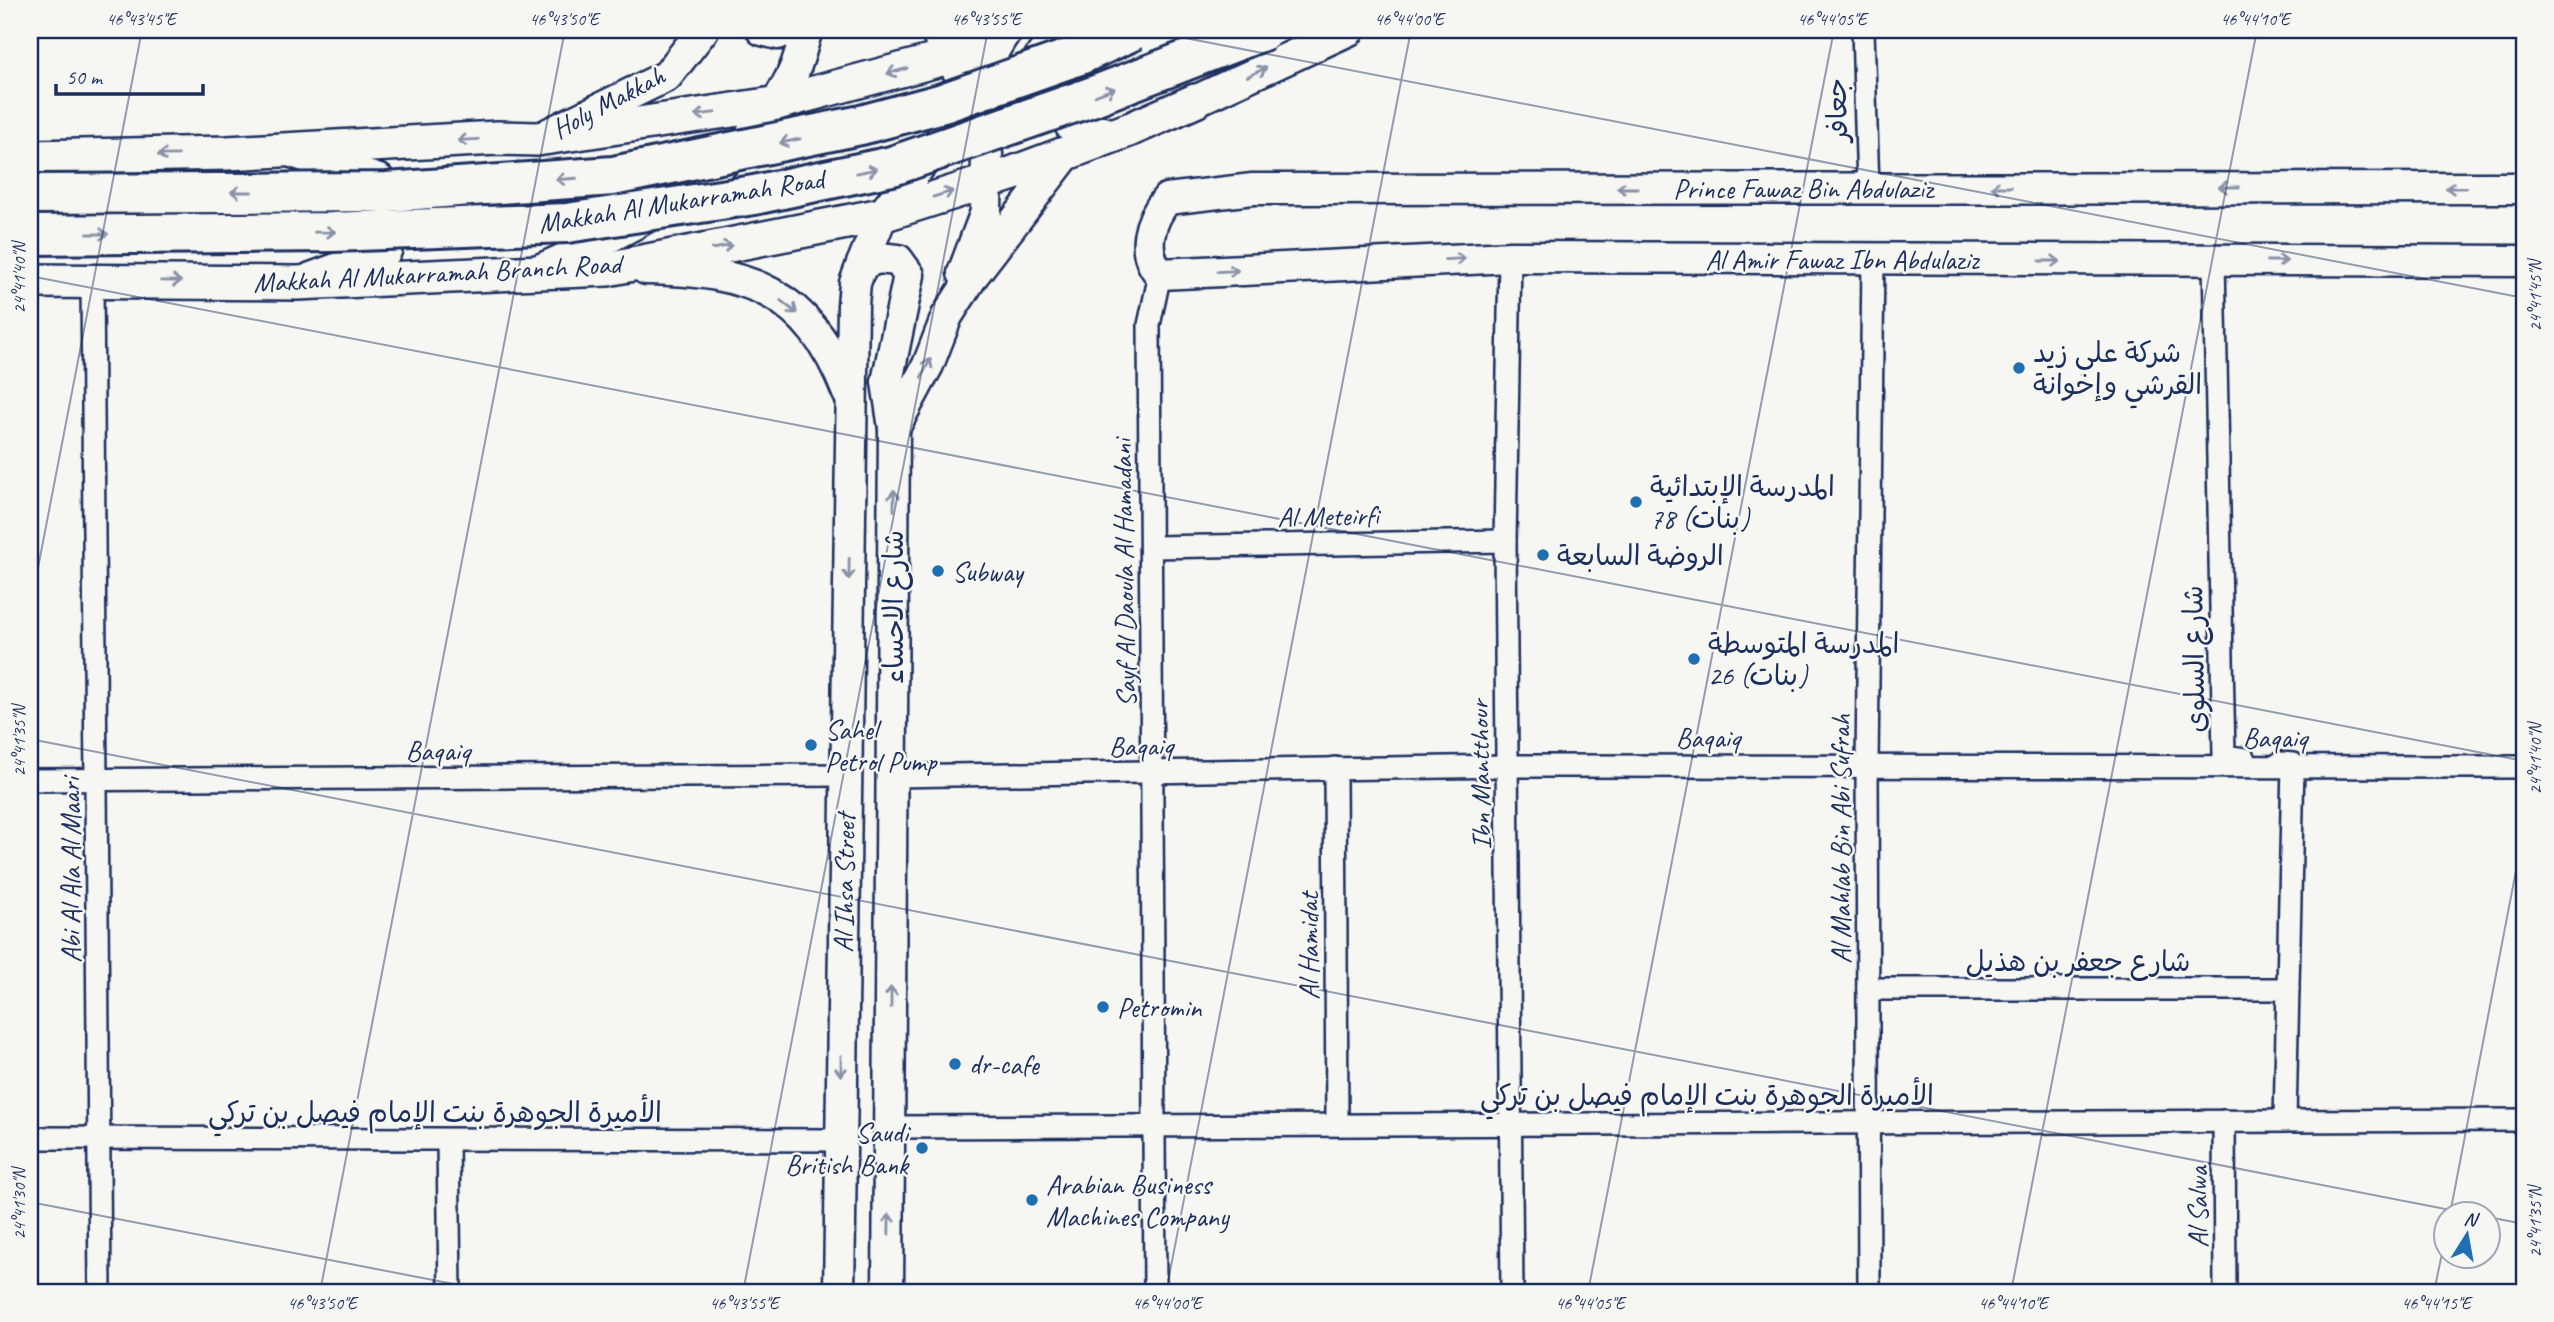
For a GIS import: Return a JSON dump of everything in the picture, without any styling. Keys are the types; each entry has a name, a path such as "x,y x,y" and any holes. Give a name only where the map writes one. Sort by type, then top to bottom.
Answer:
{"highway":[{"name":"Makkah Al Mukarramah Road","path":"30,194 387,192 613,176 825,133 943,103 1082,54 1134,30"},
{"name":"Makkah Al Mukarramah Road","path":"30,235 332,232 567,223 754,195 892,166 1091,97 1265,30"}],"main road":[{"name":"Holy Makkah","path":"537,139 667,76 703,30"},
{"path":"762,30 778,34 783,30"},
{"path":"536,272 614,237 686,192 728,158 773,104 792,75 807,30"},
{"path":"30,157 289,151 497,138 537,139 773,104 943,43 1006,30"},
{"path":"862,264 882,215 940,139 1006,30"},
{"path":"1061,30 1040,57 1070,125 1115,135"},
{"name":"Makkah Al Mukarramah Branch Road","path":"30,281 297,283 607,269 882,215 1115,135 1349,30"},
{"path":"894,428 928,365 986,212 987,154 980,119 970,92 943,43"},
{"path":"289,151 379,180 397,212 386,251 297,283"},
{"path":"947,316 974,274 1068,152"},
{"name":"Prince Fawaz Bin Abdulaziz","path":"1160,274 1151,265 1148,250 1154,215 1167,199 1253,189 2524,184"},
{"name":"Al Amir Fawaz Ibn Abdulaziz","path":"1160,274 1510,257 2524,261"},
{"name":"شارع الاحساء","path":"862,264 878,258 898,260 909,275 887,382 894,428 888,1292"},
{"name":"Al Ihsa Street","path":"839,1292 853,305 855,283 862,264"},
{"path":"607,269 695,270 752,282 805,319 837,365 851,403"}],"street":[{"name":"جعافر","path":"1863,30 1868,188"},
{"name":"Ibn Mantthour","path":"1510,257 1505,541 1512,1292"},
{"name":"Al Mahlab Bin Abi Sufrah","path":"1869,1292 1867,765 1873,260"},
{"name":"شارع السلوى","path":"2214,261 2224,756 2293,764"},
{"name":"Sayf Al Daoula Al Hamadani","path":"1155,1292 1154,774 1149,325 1160,274"},
{"name":"Abi Al Ala Al Maari","path":"92,280 100,1292"},
{"name":"Al Meteirfi","path":"1152,547 1505,541"},
{"name":"Baqaiq","path":"893,776 1154,774 1509,766 2293,764 2524,767"},
{"path":"2285,1121 2293,764"},
{"name":"Al Hamidat","path":"1335,768 1337,1123"},
{"name":"Baqaiq","path":"30,780 846,775"},
{"name":"شارع جعفر بن هذيل","path":"1868,989 2288,989"},
{"name":"الأميرة الجوهرة بنت الإمام فيصل بن تركي","path":"890,1127 2524,1120"},
{"name":"Al Salwa","path":"2224,1121 2225,1292"},
{"name":"الأميرة الجوهرة بنت الإمام فيصل بن تركي","path":"30,1138 841,1140"},
{"path":"448,1141 450,1292"}],"place":[{"name":"شركة علي زيد القرشي وإخوانة","path":"2019,368"},
{"name":"المدرسة الإبتدائية 78 (بنات)","path":"1636,502"},
{"name":"الروضة السابعة","path":"1543,555"},
{"name":"Subway","path":"938,571"},
{"name":"المدرسة المتوسطة 26 (بنات)","path":"1694,659"},
{"name":"Sahel Petrol Pump","path":"811,745"},
{"name":"Petromin","path":"1103,1007"},
{"name":"dr-cafe","path":"955,1064"},
{"name":"Saudi British Bank","path":"922,1148"},
{"name":"Arabian Business Machines Company","path":"1032,1200"}]}
